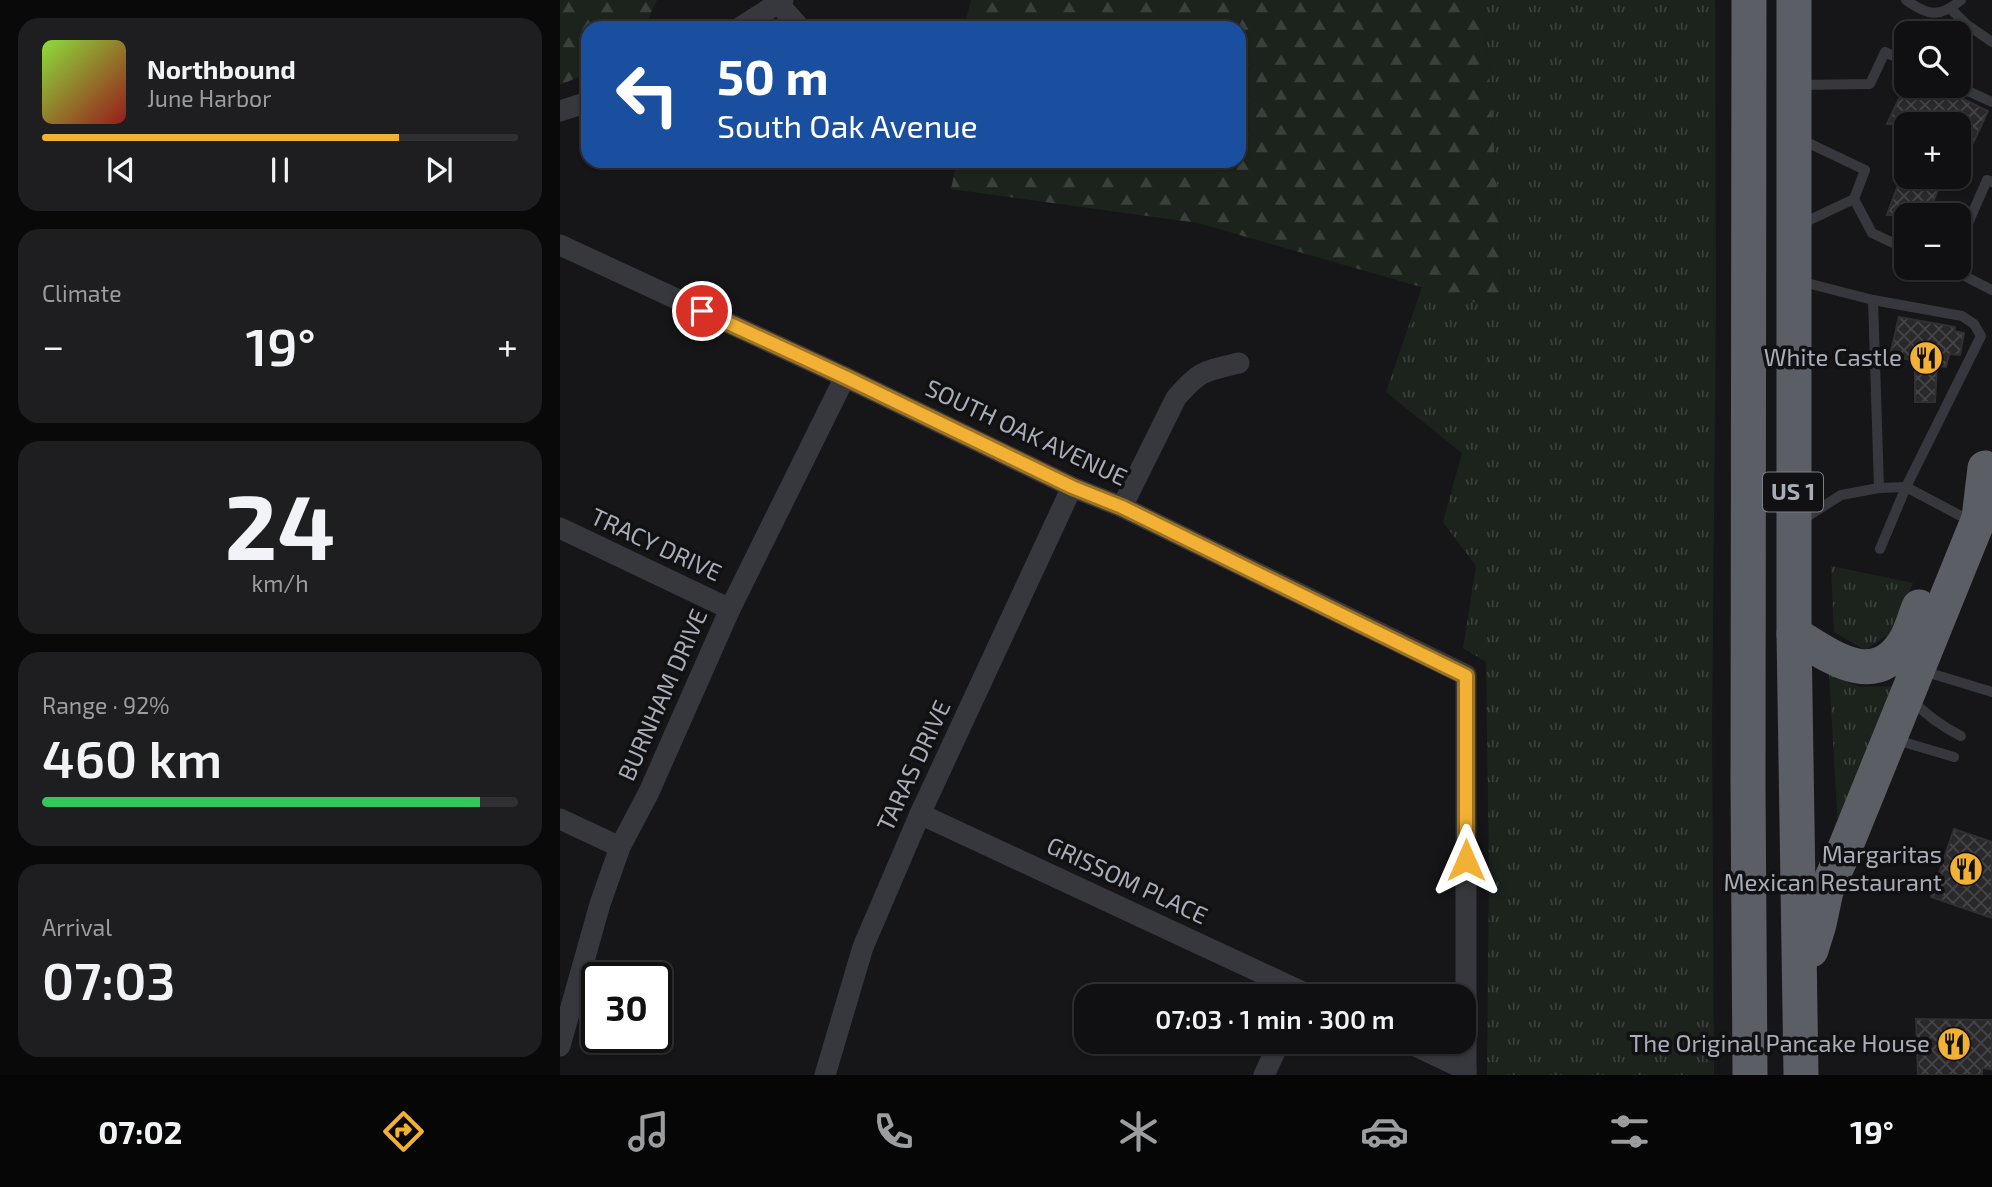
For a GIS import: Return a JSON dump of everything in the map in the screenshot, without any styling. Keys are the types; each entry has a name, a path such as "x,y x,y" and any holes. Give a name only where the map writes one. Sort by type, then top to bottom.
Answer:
{"highway":[{"name":"US 1","path":"1794,0 1793,525 1801,1075"},
{"name":"US 1","path":"1745,8 1750,1075"},
{"path":"1794,634 1852,666 1869,668 1889,662 1905,642 1959,515 1989,469"},
{"path":"1800,984 1819,924 1826,891 1979,518 1989,469"}],"street":[{"path":"750,21 781,2 795,21"},
{"path":"560,111 581,104"},
{"name":"SOUTH OAK AVENUE","path":"560,245 845,377 1072,487 1122,507 1466,676 1466,1073"},
{"path":"1122,507 1176,398 1202,372 1239,363"},
{"name":"BURNHAM DRIVE","path":"560,1046 600,904 620,848 649,792 730,609 845,377"},
{"name":"TARAS DRIVE","path":"825,1075 863,947 920,814 1072,487"},
{"name":"TRACY DRIVE","path":"560,528 730,609"},
{"name":"GRISSOM PLACE","path":"920,814 1284,984"},
{"path":"560,819 620,848"},
{"path":"1264,1075 1274,1054"},
{"path":"1430,1054 1466,1073"}],"lane":[{"path":"1906,0 1928,12 1938,14 1951,9 1961,0"},
{"path":"1951,9 1966,24 1992,42"},
{"path":"1793,85 1870,84 1885,52 1894,56"},
{"path":"1971,92 1992,102"},
{"path":"1793,135 1866,170 1854,199 1793,227"},
{"path":"1971,216 1987,180 1992,182"},
{"path":"1854,199 1872,233 1894,243"},
{"path":"1793,280 1873,300 1962,316 1974,324 1980,336 1906,487 1880,549"},
{"path":"1971,280 1992,290"},
{"path":"1873,300 1879,488"},
{"path":"1793,525 1841,495 1879,488 1906,487 1959,515"},
{"path":"1961,736 1925,714 1912,682 1992,692"},
{"path":"1890,739 1954,757"}],"green space":[{"path":"560,0 657,0 647,21 581,21 581,76 560,85"},
{"path":"971,0 1484,0 1505,311 1198,223 951,189 956,168 1246,168 1246,21 966,21"},
{"path":"1484,0 1715,0 1716,298 1712,728 1714,1075 1487,1075 1489,871 1486,662 1463,648 1476,566 1443,522 1462,453 1386,392 1422,287 1505,310"},
{"path":"1831,566 1913,583 1893,631 1865,650 1834,632"},
{"path":"1829,674 1860,687 1897,686 1838,827"}],"building":[{"path":"1899,98 1961,98 1988,111 1971,147 1971,112 1894,112 1894,124 1887,124"},
{"path":"1897,189 1938,189 1933,203 1894,203 1894,215 1887,215"},
{"name":"White Castle","path":"1899,317 1955,327 1954,331 1964,333 1960,355 1949,354 1946,367 1937,366 1935,402 1915,402 1915,361 1890,355"},
{"name":"Margaritas Mexican Restaurant","path":"1954,829 1992,842 1992,918 1931,897"},
{"name":"The Original Pancake House","path":"1916,1019 1992,1020 1992,1069 1982,1068 1982,1075 1918,1075"}],"place":[{"name":"White Castle","path":"1926,358"},
{"name":"Margaritas Mexican Restaurant","path":"1966,869"},
{"name":"The Original Pancake House","path":"1954,1044"}],"route":[{"path":"702,311 1072,487 1122,507 1466,676 1466,860"}]}
